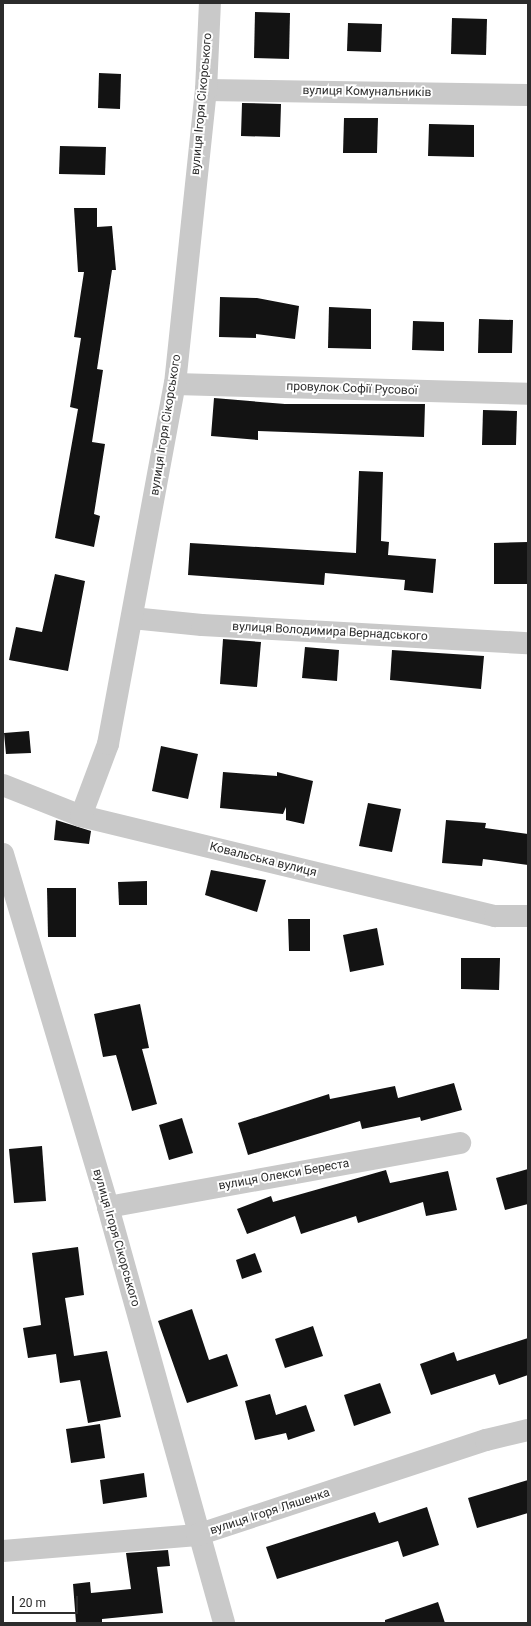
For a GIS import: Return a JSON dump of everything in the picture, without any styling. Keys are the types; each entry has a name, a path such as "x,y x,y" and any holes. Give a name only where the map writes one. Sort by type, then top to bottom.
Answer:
{"street":[{"name":"вулиця Ігоря Сікорського","path":"81,816 108,744 176,384 206,90 210,3"},
{"name":"вулиця Комунальників","path":"206,90 528,95"},
{"name":"провулок Софії Русової","path":"176,384 528,394"},
{"name":"вулиця Володимира Вернадського","path":"132,618 202,625 528,643"},
{"name":"Ковальська вулиця","path":"3,785 81,816 495,916 528,916"},
{"name":"вулиця Ігоря Сікорського","path":"3,854 108,1207 197,1536 224,1623"},
{"name":"вулиця Олекси Береста","path":"108,1207 460,1142"},
{"name":"вулиця Ігоря Ляшенка","path":"3,1551 197,1536 486,1440 528,1430"}],"building":[{"path":"255,12 290,13 289,59 254,58"},
{"path":"452,18 487,19 486,55 451,54"},
{"path":"348,23 382,24 381,52 347,51"},
{"path":"99,73 121,74 120,109 98,108"},
{"path":"242,103 281,104 280,137 241,136"},
{"path":"344,118 378,118 377,153 343,153"},
{"path":"429,124 474,125 474,157 428,156"},
{"path":"60,146 106,147 105,175 59,174"},
{"path":"74,208 97,208 97,227 112,226 116,270 112,270 97,369 103,370 92,442 105,444 94,514 100,516 94,547 55,538 78,409 70,407 81,338 74,337 84,272 78,272"},
{"path":"220,297 257,298 299,306 295,339 256,334 256,338 219,337"},
{"path":"329,307 371,309 371,349 328,348"},
{"path":"479,319 513,320 512,353 478,353"},
{"path":"413,321 444,322 444,351 412,350"},
{"path":"214,398 285,404 425,404 424,437 258,431 258,440 211,436"},
{"path":"483,410 517,411 516,445 482,445"},
{"path":"359,471 383,472 381,541 389,542 388,555 436,559 433,593 404,590 405,580 325,573 324,585 188,575 190,543 356,553"},
{"path":"528,542 528,584 494,584 494,543"},
{"path":"55,574 85,581 68,671 9,660 16,627 42,632"},
{"path":"223,639 261,642 257,687 220,684"},
{"path":"305,647 339,650 337,681 302,678"},
{"path":"392,650 484,656 481,689 390,680"},
{"path":"29,731 31,753 6,754 4,733"},
{"path":"161,746 198,754 188,799 152,791"},
{"path":"223,772 277,776 277,772 313,781 304,824 286,820 286,807 283,814 220,808"},
{"path":"368,803 401,809 392,852 359,846"},
{"path":"56,820 91,831 89,844 54,840"},
{"path":"446,820 486,823 485,828 528,834 528,865 483,859 482,866 442,863"},
{"path":"211,870 266,880 257,912 205,895"},
{"path":"147,881 147,905 119,905 118,882"},
{"path":"47,888 76,888 76,937 48,937"},
{"path":"288,919 310,919 310,951 289,951"},
{"path":"377,928 384,965 350,972 343,935"},
{"path":"461,958 500,958 499,990 461,989"},
{"path":"140,1004 149,1048 142,1049 157,1104 132,1111 116,1055 103,1057 94,1014"},
{"path":"454,1083 462,1110 421,1121 420,1117 362,1129 360,1121 248,1155 238,1123 329,1094 330,1099 395,1086 398,1098"},
{"path":"182,1118 193,1153 169,1160 159,1125"},
{"path":"42,1146 46,1201 14,1203 9,1149"},
{"path":"528,1169 528,1204 505,1210 496,1178"},
{"path":"386,1170 390,1183 448,1171 457,1210 426,1216 423,1202 358,1223 356,1216 301,1234 295,1216 247,1234 237,1209 271,1196 273,1202"},
{"path":"78,1247 84,1295 65,1298 74,1356 107,1351 121,1417 88,1423 80,1380 60,1383 56,1354 28,1358 23,1328 41,1325 32,1253"},
{"path":"255,1253 262,1272 242,1279 236,1260"},
{"path":"192,1309 209,1360 227,1354 238,1386 187,1403 158,1321"},
{"path":"313,1326 323,1356 285,1368 275,1339"},
{"path":"528,1338 528,1375 499,1385 495,1374 431,1395 420,1364 454,1352 457,1361"},
{"path":"380,1383 391,1413 354,1426 344,1395"},
{"path":"270,1394 276,1415 306,1405 315,1431 288,1440 286,1433 255,1440 245,1401"},
{"path":"100,1424 105,1458 71,1463 66,1429"},
{"path":"144,1473 147,1497 103,1504 100,1480"},
{"path":"528,1480 528,1513 477,1528 468,1498"},
{"path":"427,1507 439,1545 403,1557 398,1541 277,1579 266,1547 375,1512 379,1523"},
{"path":"168,1550 170,1566 157,1567 163,1613 102,1619 102,1623 76,1623 73,1584 90,1582 91,1593 131,1589 126,1553"},
{"path":"438,1602 445,1623 385,1623 385,1620"}]}
